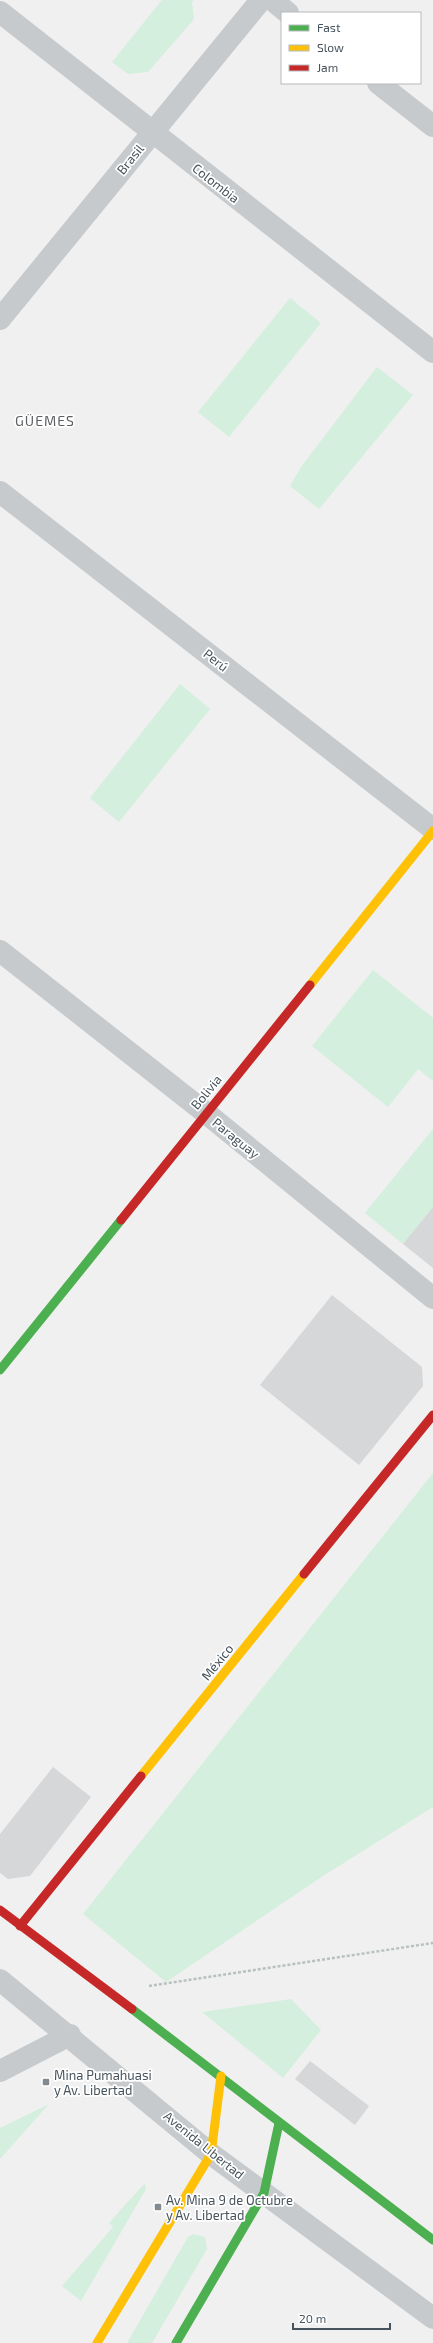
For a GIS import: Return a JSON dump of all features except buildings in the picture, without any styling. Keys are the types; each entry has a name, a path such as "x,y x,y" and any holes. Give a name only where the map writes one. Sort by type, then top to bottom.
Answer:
{"street":[{"name":"Brasil","path":"0,319 261,0"},
{"path":"272,0 287,12"},
{"name":"Colombia","path":"0,12 151,133 433,352"},
{"path":"379,84 433,126"},
{"name":"Perú","path":"0,492 433,830"},
{"name":"Bolivia","path":"0,1370 433,830"},
{"name":"Paraguay","path":"0,951 206,1113 433,1298"},
{"name":"México","path":"20,1926 433,1415"},
{"path":"0,1910 221,2076 279,2123 433,2240"},
{"name":"Avenida Libertad","path":"0,1980 70,2035 211,2154 433,2318"},
{"path":"0,2071 70,2035"},
{"path":"97,2343 211,2154 221,2076"},
{"path":"176,2343 264,2193 279,2123"}],"path":[{"path":"117,1997 150,1985 433,1943"}],"green space":[{"path":"162,0 194,0 192,2 194,19 148,72 128,74 112,62"},
{"path":"290,298 321,323 229,437 198,412"},
{"path":"377,367 413,395 319,509 290,486 301,467"},
{"path":"180,684 210,709 119,822 90,798"},
{"path":"373,970 433,1018 433,1081 418,1069 388,1107 312,1046"},
{"path":"433,1129 433,1207 403,1244 365,1213"},
{"path":"433,1473 433,1807 323,1876 166,1982 83,1914"},
{"path":"291,1999 321,2030 283,2078 202,2012"},
{"path":"49,2104 0,2159 0,2128"},
{"path":"145,2183 146,2189 81,2301 62,2286 113,2227 109,2223"},
{"path":"193,2234 205,2237 207,2249 152,2343 127,2343 188,2237"}],"traffic: fast":[{"path":"0,1370 121,1220"},
{"path":"132,2009 433,2240"},
{"path":"176,2343 264,2193 279,2123"}],"traffic: slow":[{"path":"310,985 433,831"},
{"path":"141,1776 304,1574"},
{"path":"97,2343 211,2154 221,2076"}],"traffic: jam":[{"path":"121,1220 310,985"},
{"path":"304,1574 433,1415"},
{"path":"20,1926 141,1776"},
{"path":"0,1910 132,2009"}],"place":[{"name":"Mina Pumahuasi y Av. Libertad","path":"46,2082"},
{"name":"Av. Mina 9 de Octubre y Av. Libertad","path":"158,2207"}],"district":[{"name":"GÜEMES","path":"45,421"}]}
